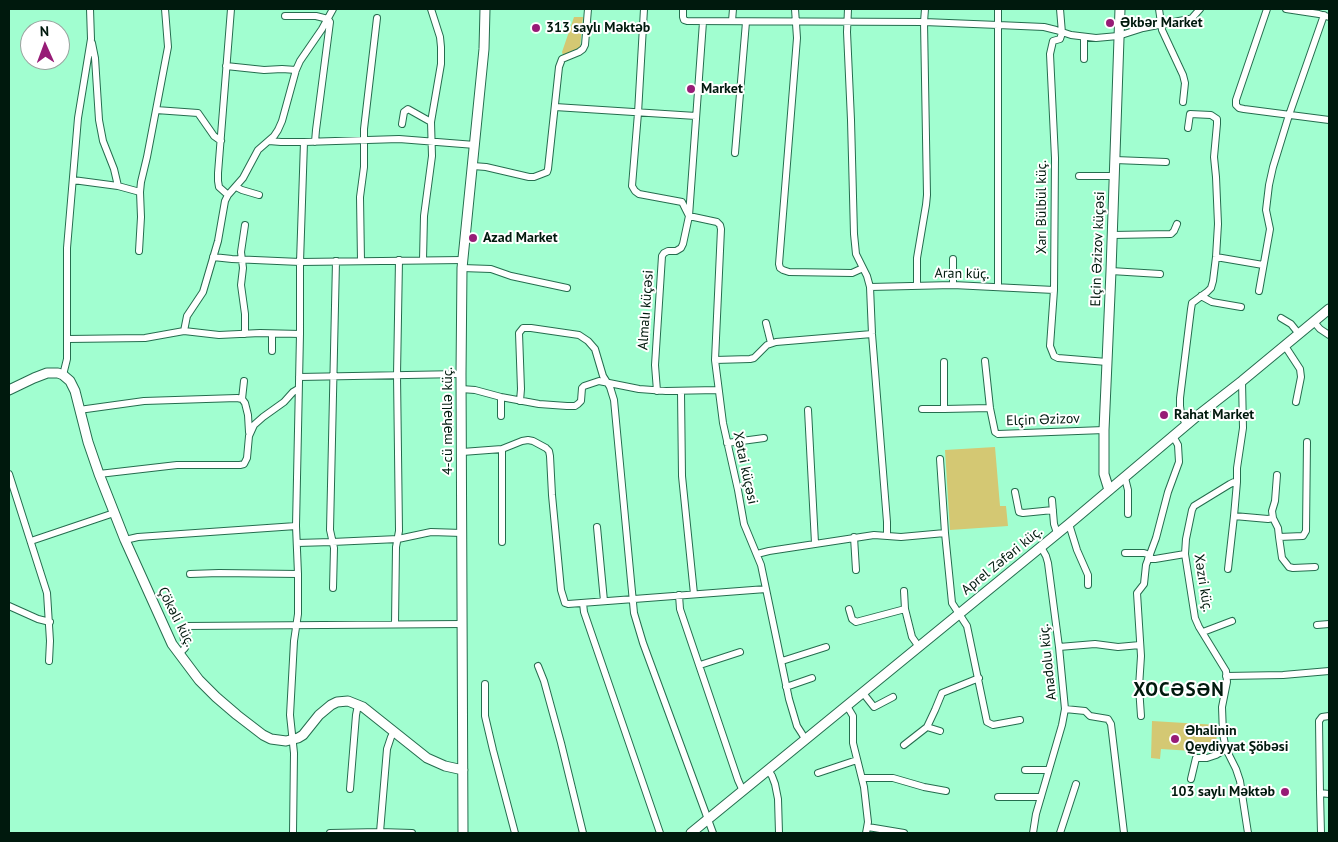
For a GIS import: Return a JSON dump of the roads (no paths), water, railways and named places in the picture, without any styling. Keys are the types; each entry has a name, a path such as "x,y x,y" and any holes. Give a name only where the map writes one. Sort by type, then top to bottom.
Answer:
{"street":[{"path":"90,9 99,120 103,140 118,186"},
{"path":"139,251 140,192 168,47 165,9"},
{"path":"228,195 219,187 218,181 231,9"},
{"path":"184,331 187,316 203,292 214,257 223,209 228,195 242,178 258,150 278,130 296,70 333,9"},
{"path":"423,260 424,216 432,156 431,122 441,47 432,9"},
{"name":"4-cü məhəllə küç.","path":"463,833 461,374 463,264 484,49 485,9"},
{"path":"472,166 528,177 534,177 547,172 559,67 562,60 583,49 588,9"},
{"path":"644,9 632,186 639,194 682,202 688,216"},
{"path":"683,9 684,20 703,22 924,22 998,25 1044,27 1084,38 1118,36 1143,28 1192,18 1200,9"},
{"path":"732,22 733,9"},
{"path":"795,9 797,38 780,268 789,272 852,273 863,268"},
{"path":"848,9 854,234 856,254 870,287 887,536"},
{"path":"917,286 917,258 927,194 925,9"},
{"path":"998,9 998,287"},
{"path":"1060,9 1062,33"},
{"name":"Elçin Əzizov küçəsi","path":"1109,490 1104,474 1104,430 1120,9"},
{"path":"1159,9 1160,24 1183,75 1185,83 1183,102"},
{"path":"1267,9 1236,100 1236,105 1244,109 1329,120"},
{"path":"1259,291 1270,229 1266,210 1273,167 1289,115 1327,16 1286,9"},
{"path":"285,16 316,16 328,19"},
{"path":"361,261 360,197 364,167 363,140 377,18"},
{"path":"315,142 330,26 328,19"},
{"path":"688,216 703,22"},
{"path":"736,153 746,22"},
{"name":"Xarı Bülbül küç.","path":"1062,33 1060,39 1053,42 1050,54 1054,158 1054,290 1050,346 1054,356 1058,358 1107,362"},
{"path":"1084,38 1084,59"},
{"path":"9,390 41,375 53,373 63,375 67,359 66,248 78,118 91,39"},
{"path":"226,66 264,70 296,70"},
{"path":"555,107 696,116"},
{"path":"402,124 404,112 408,109 431,122"},
{"path":"156,110 198,113 214,136 221,141"},
{"path":"1186,425 1180,406 1192,303 1211,288 1216,257 1217,202 1214,157 1217,119 1211,115 1190,114 1188,128"},
{"path":"268,141 315,142 399,139 475,146"},
{"path":"293,833 294,753 290,706 298,614 296,526 304,142"},
{"path":"1115,160 1166,162"},
{"path":"1079,176 1114,176"},
{"path":"73,180 118,186 140,192"},
{"path":"236,187 259,195"},
{"name":"Xətai küçəsi","path":"688,216 717,222 721,229 715,360 718,390 744,524 761,565 786,687 797,726 806,740"},
{"name":"Almalı küçəsi","path":"657,391 655,365 662,256 668,251 681,248 688,216"},
{"path":"1112,235 1171,234 1177,224"},
{"path":"245,225 241,252 243,268 241,291 245,334"},
{"path":"214,257 300,262 423,260 491,269 510,276 567,288"},
{"path":"1216,257 1263,265"},
{"path":"953,259 953,286"},
{"path":"395,624 395,564 399,531 397,375 399,260"},
{"path":"333,588 334,557 330,530 336,261"},
{"path":"1111,271 1160,274"},
{"name":"Aran küç.","path":"870,287 953,286 1054,290"},
{"path":"1201,296 1212,302 1241,307"},
{"name":"Aprel Zəfəri küç.","path":"691,833 864,693 1125,478 1186,425 1329,309"},
{"path":"1281,318 1291,324 1299,334"},
{"path":"1314,322 1329,335"},
{"path":"766,323 771,343"},
{"path":"520,401 519,333 523,328 579,335 592,345 614,400 634,613 643,643 713,833"},
{"path":"68,339 145,338 184,331 218,335 300,334"},
{"path":"272,334 272,351"},
{"path":"715,360 754,358 771,343 872,334"},
{"path":"1285,346 1300,369 1301,377 1296,402"},
{"name":"Elçin Əzizov","path":"985,361 993,428 998,434 1104,430"},
{"path":"944,362 944,409"},
{"path":"299,377 461,374"},
{"name":"Çökəli küç.","path":"63,375 67,377 72,385 88,442 125,540 164,628 179,654 207,689 254,729 278,741 292,740"},
{"path":"99,474 177,465 240,465 246,462 249,436 247,410 242,399 244,381"},
{"path":"1228,569 1237,468 1243,428 1242,381"},
{"path":"461,389 475,390 520,401 552,406 575,406 581,401 582,388 596,382 607,382 657,391 718,390"},
{"path":"249,436 254,425 298,389"},
{"path":"682,392 682,476 694,594"},
{"path":"501,397 502,416"},
{"path":"79,410 144,401 242,399"},
{"path":"922,409 990,408"},
{"path":"247,410 263,417"},
{"path":"808,410 815,544"},
{"path":"1140,716 1139,687 1141,663 1137,592 1144,584 1146,565 1179,462 1178,446 1173,436"},
{"path":"727,443 764,438"},
{"path":"462,452 502,449 528,440 549,451 564,603 766,589"},
{"path":"1279,537 1299,537 1305,535 1307,442"},
{"path":"502,449 502,542"},
{"path":"940,459 952,603 967,626 988,722 993,725 1020,720"},
{"path":"9,474 47,593 50,622 49,661"},
{"path":"1277,475 1275,501 1272,511 1278,528 1282,558 1289,567 1315,567"},
{"path":"1125,478 1128,490 1128,514"},
{"name":"Xəzri küç.","path":"1237,482 1230,484 1194,506 1185,545 1185,554 1195,618 1226,672 1227,682 1222,707 1223,734 1226,749 1240,781 1248,833"},
{"path":"1015,492 1019,512 1053,510"},
{"path":"1052,500 1054,524 1057,533"},
{"path":"31,540 114,513"},
{"path":"1234,516 1273,518"},
{"path":"1069,524 1077,550 1088,574 1088,585"},
{"path":"125,540 138,537 296,526"},
{"path":"597,527 604,601"},
{"path":"297,543 398,538 431,532 462,533"},
{"path":"757,554 854,537 874,535 901,537 945,533"},
{"path":"854,537 856,570"},
{"name":"Anadolu küç.","path":"1033,833 1036,814 1065,709 1060,647 1048,563 1041,547"},
{"path":"1125,553 1144,553 1155,559 1185,554"},
{"path":"190,574 248,572 298,574"},
{"path":"904,591 905,609 912,637 918,647"},
{"path":"679,595 680,609 743,791"},
{"path":"583,603 586,619 660,833"},
{"path":"9,606 38,619 50,622"},
{"path":"849,609 852,619 856,622 905,609"},
{"path":"1203,632 1232,621"},
{"path":"179,654 185,648 183,628 186,626 462,624"},
{"path":"1317,625 1329,624"},
{"path":"1060,647 1095,644 1118,647 1140,645"},
{"path":"782,661 826,647"},
{"path":"700,665 740,652"},
{"path":"538,666 544,681 583,833"},
{"path":"1226,676 1283,675 1329,671"},
{"path":"786,687 812,678"},
{"path":"904,745 927,727 942,693 979,678"},
{"path":"485,684 485,716 515,833"},
{"path":"864,693 874,707 893,697"},
{"path":"292,740 303,735 319,715 331,705 343,701 352,702 363,707 427,758 445,766 463,770"},
{"path":"350,789 358,705"},
{"path":"848,706 853,716 853,743 862,778 867,830 904,833"},
{"path":"1065,709 1085,710 1090,716 1108,719 1111,724 1124,833"},
{"path":"1320,833 1319,721 1322,717 1329,716"},
{"path":"927,727 940,731"},
{"path":"380,832 388,749 390,737 394,731"},
{"path":"1191,779 1196,758 1207,758 1226,749"},
{"path":"818,773 858,760"},
{"path":"768,770 775,784 778,799 779,833"},
{"path":"1025,770 1048,770"},
{"path":"862,778 893,778 946,791"},
{"path":"1060,833 1076,784"},
{"path":"1320,794 1329,794"},
{"path":"998,796 1041,797"},
{"path":"330,833 412,833"}],"place":[{"name":"Əkbər Market","path":"1110,23"},
{"name":"313 saylı Məktəb","path":"536,28"},
{"name":"Market","path":"691,89"},
{"name":"Azad Market","path":"473,238"},
{"name":"Rahat Market","path":"1164,415"},
{"name":"Əhalinin Qeydiyyat Şöbəsi","path":"1175,739"},
{"name":"103 saylı Məktəb","path":"1285,792"}],"district":[{"name":"XOCƏSƏN","path":"1179,691"}]}
